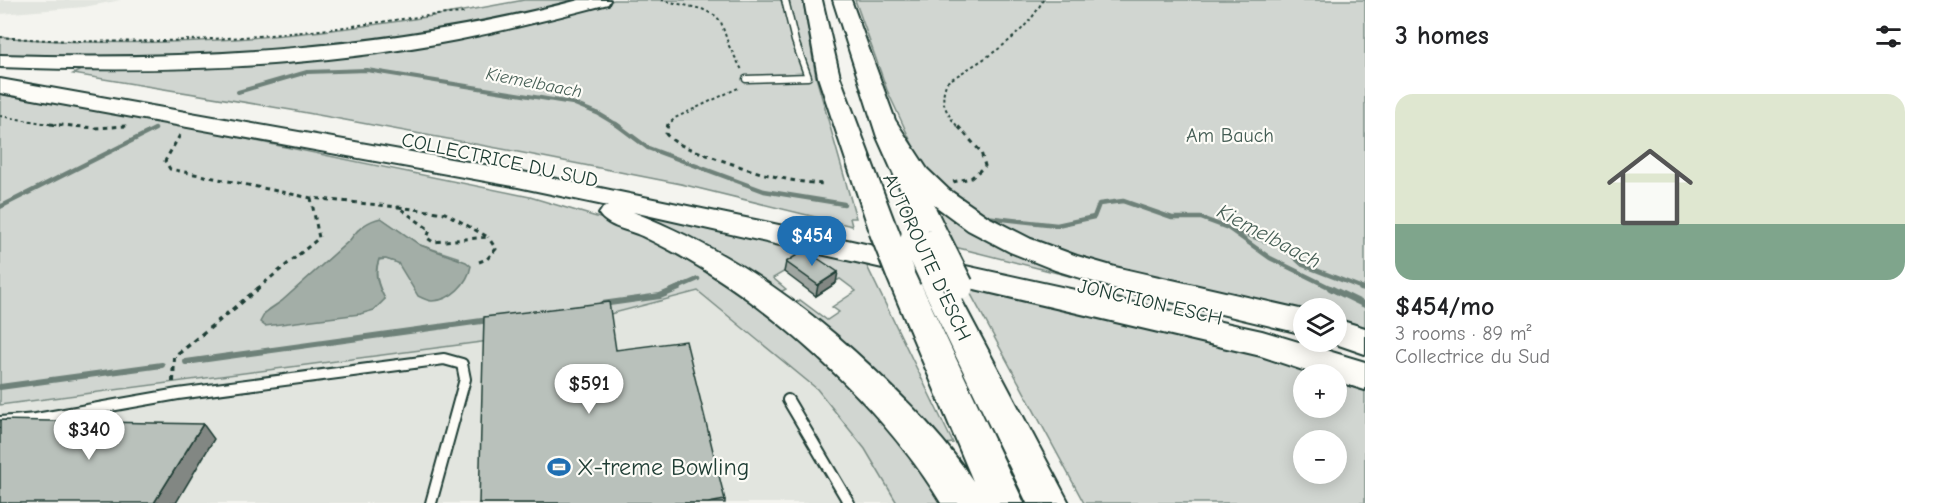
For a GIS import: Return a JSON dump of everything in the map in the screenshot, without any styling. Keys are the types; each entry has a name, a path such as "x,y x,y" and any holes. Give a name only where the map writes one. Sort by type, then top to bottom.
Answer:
{"highway":[{"path":"0,61 150,63 295,55 437,36 504,24 601,0"},
{"name":"AUTOROUTE D'ESCH","path":"813,0 819,77 900,272 1003,503"},
{"name":"AUTOROUTE D'ESCH","path":"833,0 844,54 872,135 926,240"},
{"path":"842,0 926,240 947,283 1071,503"},
{"name":"COLLECTRICE DU SUD","path":"0,70 169,95 330,125 755,213 997,267"},
{"path":"0,86 529,181 1001,284 1262,344 1357,353"},
{"path":"885,123 896,135 917,174 960,212 994,233 1078,266 1293,319"},
{"path":"307,140 565,198 641,224 687,246 741,277 793,316 840,356 925,446 964,503"},
{"name":"JONCTION ESCH","path":"997,267 1293,337"},
{"name":"AUTOROUTE D'ESCH","path":"947,283 1048,503"}],"lane":[{"path":"785,0 795,41 819,77"},
{"path":"746,79 819,77"},
{"path":"0,422 27,421 172,394 444,359 462,364 465,379 431,503"},
{"path":"788,400 849,503"}],"path":[{"path":"661,0 702,9 716,16 721,22 729,46 746,79 734,91 675,118 667,125 666,134 671,140 779,179 800,184 825,184"},
{"path":"948,182 968,180 979,174 985,166 982,153 944,108 941,96 943,89 947,82 1022,32 1035,17 1043,0"},
{"path":"0,36 42,41 131,42 239,39 454,14"},
{"path":"0,116 89,130 135,125"},
{"path":"177,130 181,135 165,161 170,169 311,198 445,213 488,237 496,249 488,259 479,262"},
{"path":"172,394 174,357 319,238 311,198"},
{"path":"398,207 430,230 427,238 433,242 488,237"}],"shaded area":[{"path":"0,0 121,0 84,7 0,14"},
{"path":"381,218 420,245 471,266 458,290 446,298 427,300 418,296 398,263 379,259 376,270 377,280 385,299 374,310 360,314 265,326 260,322 265,313 282,301 360,229 367,223"},
{"path":"698,291 817,389 865,449 897,503 0,503 0,405 488,341 610,314"}],"green space":[{"path":"524,0 586,0 502,21 347,45 155,59 0,55 0,37 131,43 263,37 394,22"},
{"path":"614,0 803,0 816,77 856,218 850,218 852,226 681,184 518,152 291,110 73,74 81,70 222,66 582,9"},
{"name":"Am Bauch","path":"855,0 1365,0 1365,333 1347,327 1347,298 1293,298 1293,312 1085,261 1034,244 971,210 928,173 887,90"},
{"path":"0,94 192,128 530,197 610,221 644,235 732,282 832,362 911,452 943,503 897,503 865,449 817,389 698,291 610,314 610,320 489,341 0,405","holes":["381,218 420,245 460,258 398,263 386,259 379,260 378,280 385,299 360,314 265,312 282,301 350,240 358,230"]},
{"path":"620,206 863,258 953,443 934,445 792,305 800,300 827,320 839,312 832,307 856,291 840,279 834,282 804,260 773,278 786,289 777,294"},
{"path":"929,206 944,206 954,213 1250,316 1081,279 947,245"},
{"path":"966,285 1294,364 1293,418 1347,418 1347,380 1365,386 1365,503 1084,503"}],"building":[{"path":"805,250 838,272 818,285 786,262"},
{"path":"609,302 616,350 686,341 725,500 708,503 479,503 484,317"},
{"path":"0,420 203,424 154,503 0,503"}],"waterway":[{"name":"Kiemelbaach","path":"238,92 307,72 367,70 572,103 599,114 617,125"},
{"name":"Kiemelbaach","path":"617,125 648,148 764,191 844,204"},
{"name":"Kiemelbaach","path":"0,207 155,129"},
{"name":"Kiemelbaach","path":"985,217 1057,225 1094,217 1099,204 1123,201 1172,218 1201,218 1228,228 1270,258 1333,289"},
{"path":"1234,230 1283,247 1303,265 1365,289 1361,288"},
{"name":"Kiemelbaach","path":"675,289 698,279"},
{"name":"Kiemelbaach","path":"602,304 660,296 679,288"},
{"name":"Kiemelbaach","path":"1330,288 1365,305"},
{"name":"Kiemelbaach","path":"186,362 489,320"},
{"name":"Kiemelbaach","path":"0,387 162,365"}],"place":[{"name":"X-treme Bowling","path":"559,467"}]}
